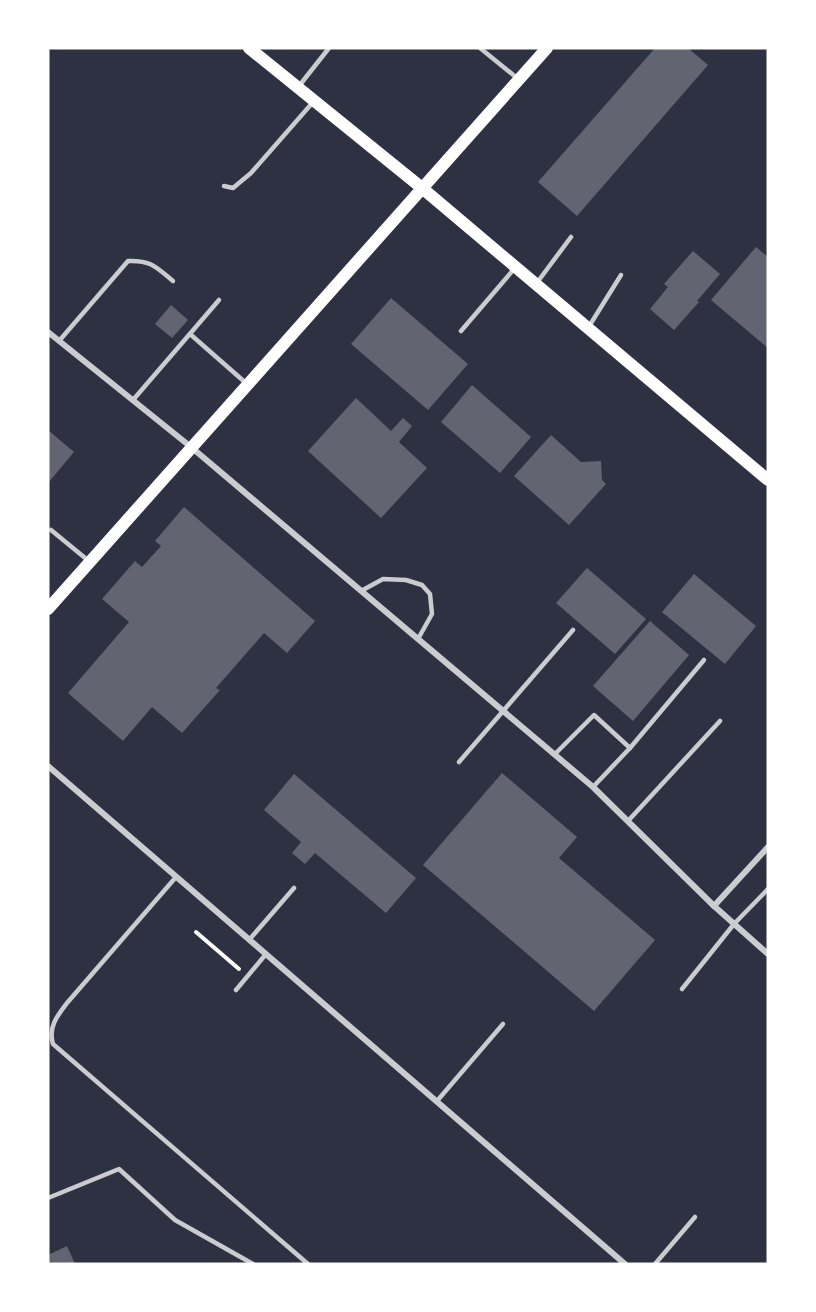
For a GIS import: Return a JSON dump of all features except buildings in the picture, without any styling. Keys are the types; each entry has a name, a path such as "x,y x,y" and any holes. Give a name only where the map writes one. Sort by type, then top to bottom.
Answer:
{"main road":[{"path":"249,48 422,188 768,480"},
{"path":"48,609 548,48"}],"street":[{"path":"48,332 191,447 555,754 593,787 714,906 768,954"},
{"path":"48,766 625,1264"},
{"path":"714,906 768,847"}],"lane":[{"path":"298,88 329,48"},
{"path":"480,48 519,80"},
{"path":"224,186 233,188 251,173 314,101"},
{"path":"536,284 571,237"},
{"path":"59,341 128,261 139,260 150,263 173,281"},
{"path":"461,331 516,267"},
{"path":"588,328 621,275"},
{"path":"133,400 219,300"},
{"path":"190,334 247,384"},
{"path":"51,530 90,562"},
{"path":"362,591 383,579 406,580 422,585 430,594 432,614 418,639"},
{"path":"459,762 573,630"},
{"path":"593,787 630,748 704,660"},
{"path":"555,754 594,715 630,748"},
{"path":"628,821 720,721"},
{"path":"176,877 55,1019 51,1037 53,1044 308,1264"},
{"path":"249,940 294,888"},
{"path":"682,989 734,924 768,889"},
{"path":"236,990 266,954"},
{"path":"437,1101 503,1024"},
{"path":"48,1198 119,1169 175,1220 252,1264"},
{"path":"655,1264 695,1216"}],"path":[{"path":"196,932 248,976"}]}
